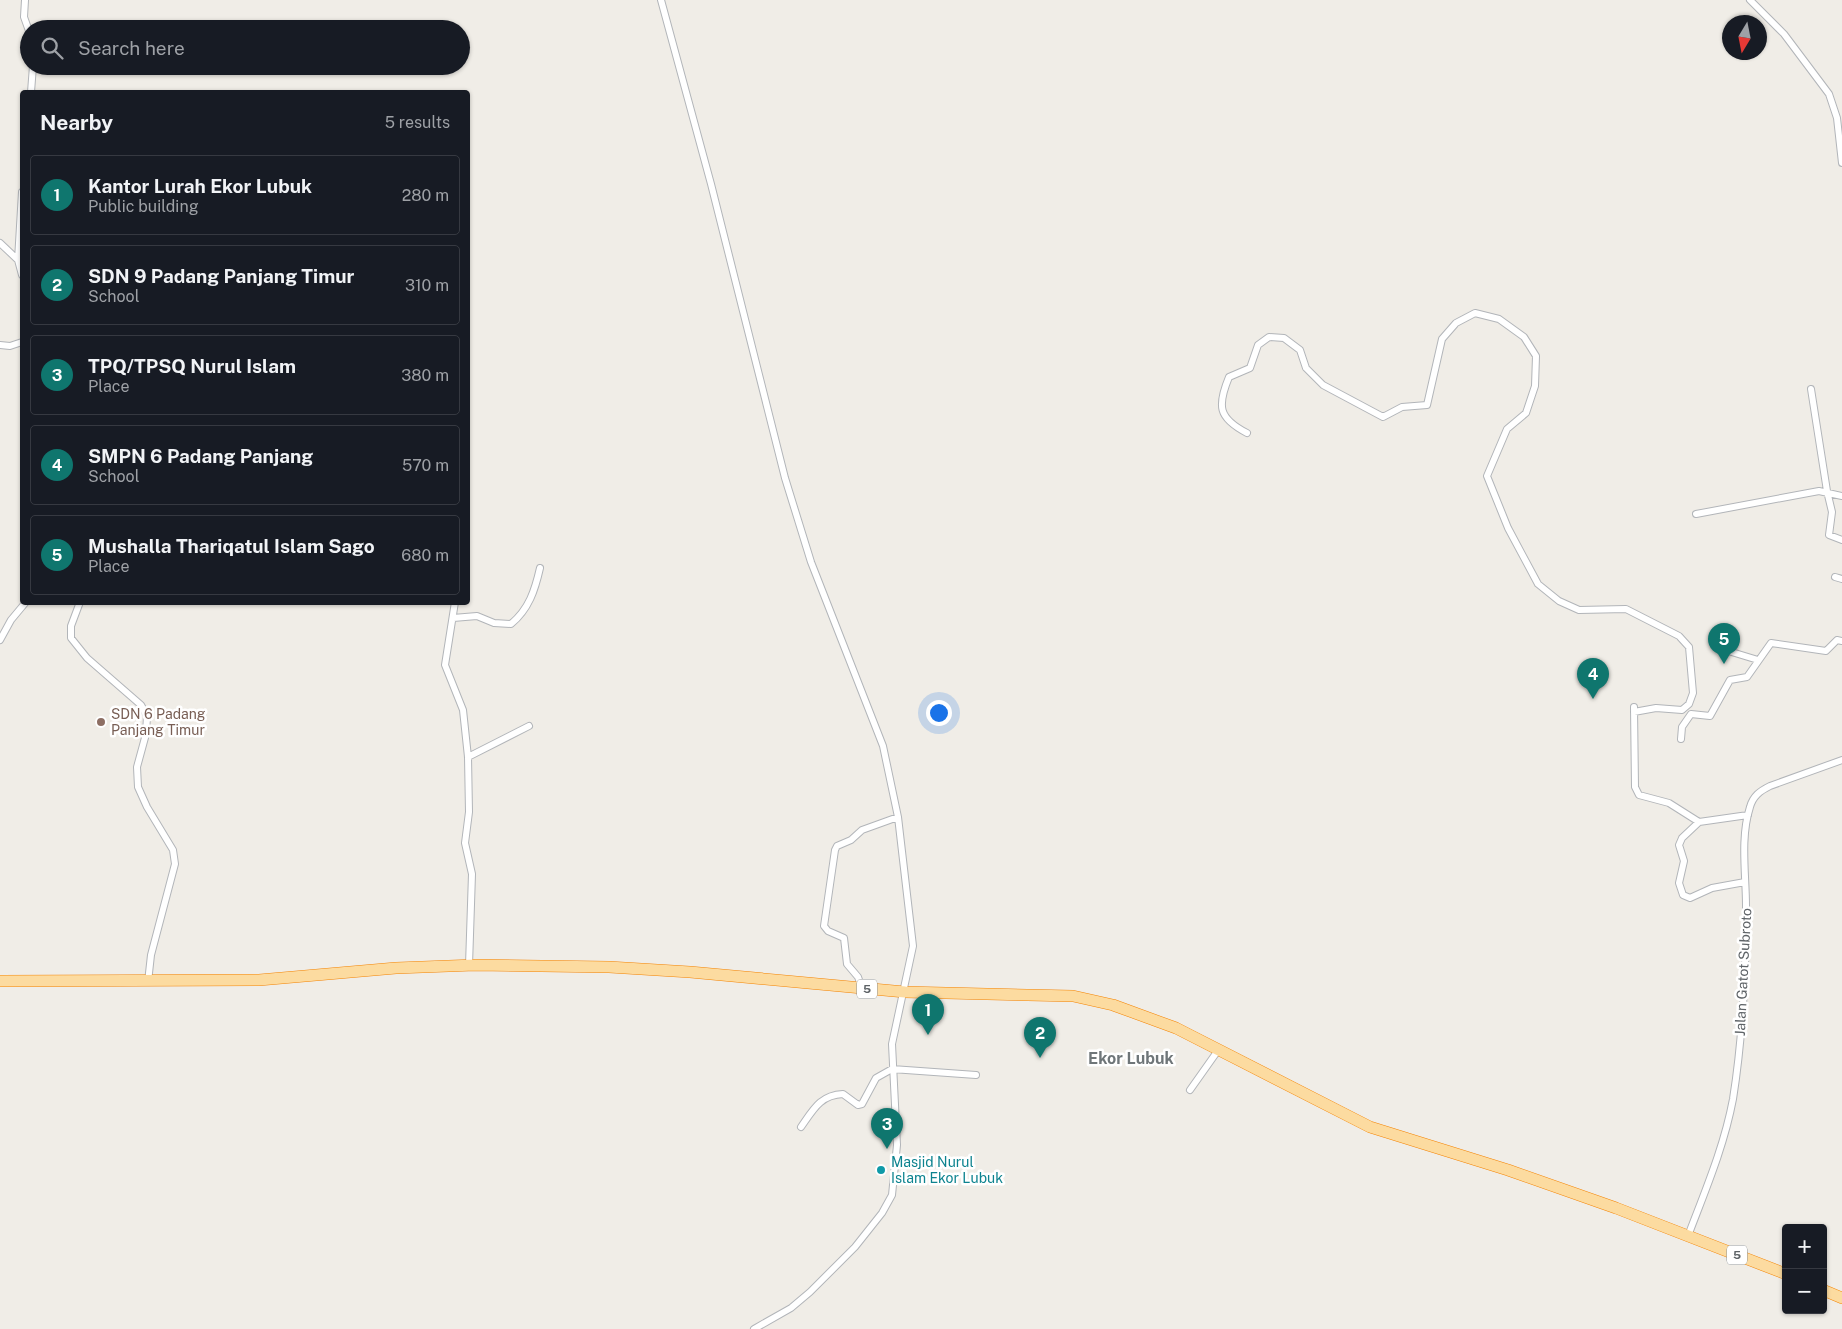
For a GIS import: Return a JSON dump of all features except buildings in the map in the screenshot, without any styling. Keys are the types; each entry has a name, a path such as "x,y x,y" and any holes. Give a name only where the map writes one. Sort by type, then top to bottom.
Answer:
{"highway":[{"name":"5","path":"0,981 148,982 259,980 396,968 468,965 690,972 905,992 1073,996 1094,1000 1176,1028 1370,1127 1508,1170 1782,1272"},
{"path":"1827,1291 1841,1294"}],"street":[{"path":"24,0 25,20"},
{"path":"661,0 711,184 785,478 811,562 883,746 898,816 913,946 905,992 894,1031 892,1069 897,1145 892,1195 886,1207 855,1247 810,1292 790,1308 754,1329"},
{"path":"1750,0 1784,34 1830,94 1837,118 1842,163"},
{"path":"31,90 32,75"},
{"path":"20,226 18,260 20,268"},
{"path":"0,243 18,260"},
{"path":"1247,433 1233,426 1223,412 1220,398 1229,377 1250,368 1258,345 1269,337 1284,338 1300,350 1306,368 1323,385 1383,417 1402,407 1427,405 1442,339 1456,323 1475,313 1500,319 1524,336 1536,356 1535,386 1526,413 1507,428 1487,476 1508,528 1538,584 1559,600 1579,610 1626,609 1679,636 1689,647 1693,693 1689,704 1682,710 1656,708 1634,710 1636,792 1644,798 1669,803 1699,822"},
{"path":"0,345 10,346 20,343"},
{"path":"1811,389 1827,492 1833,516 1829,535 1842,540"},
{"path":"1696,514 1819,491 1842,496"},
{"path":"453,618 478,616 494,623 511,624 520,617 532,598 540,568"},
{"path":"1834,577 1842,579"},
{"path":"0,640 11,620 24,605"},
{"path":"79,605 71,626 71,638 87,658 142,705 147,716 146,734 137,767 138,787 147,807 173,850 173,875 151,955 148,982"},
{"path":"455,605 445,665 463,710 468,757 469,812 465,842 472,874 468,965"},
{"path":"1681,739 1682,726 1691,714 1710,716 1730,680 1747,677 1770,643 1774,642 1826,651 1837,640 1842,641"},
{"path":"1725,650 1758,660"},
{"path":"468,757 529,726"},
{"name":"Jalan Gatot Subroto","path":"1688,1236 1718,1160 1733,1098 1741,1026 1745,956 1746,882 1744,857 1748,815 1753,800 1759,792 1770,786 1842,760"},
{"path":"1746,882 1712,888 1690,898 1683,895 1679,883 1684,860 1680,845 1682,838 1699,822 1748,815"},
{"path":"862,988 858,976 847,964 844,938 827,930 824,926 835,850 837,846 851,840 860,831 898,816"},
{"path":"1190,1090 1219,1049"},
{"path":"801,1127 818,1103 825,1098 843,1094 858,1105 862,1104 876,1078 892,1069 976,1076"}],"place":[{"name":"Mushalla Thariqatul Islam Sago","path":"1724,664"},
{"name":"SMPN 6 Padang Panjang","path":"1593,699"},
{"name":"SDN 6 Padang Panjang Timur","path":"101,722"},
{"name":"Kantor Lurah Ekor Lubuk","path":"928,1035"},
{"name":"SDN 9 Padang Panjang Timur","path":"1040,1058"},
{"name":"TPQ/TPSQ Nurul Islam","path":"887,1149"},
{"name":"Masjid Nurul Islam Ekor Lubuk","path":"881,1170"}],"district":[{"name":"Ekor Lubuk","path":"1131,1058"}]}
